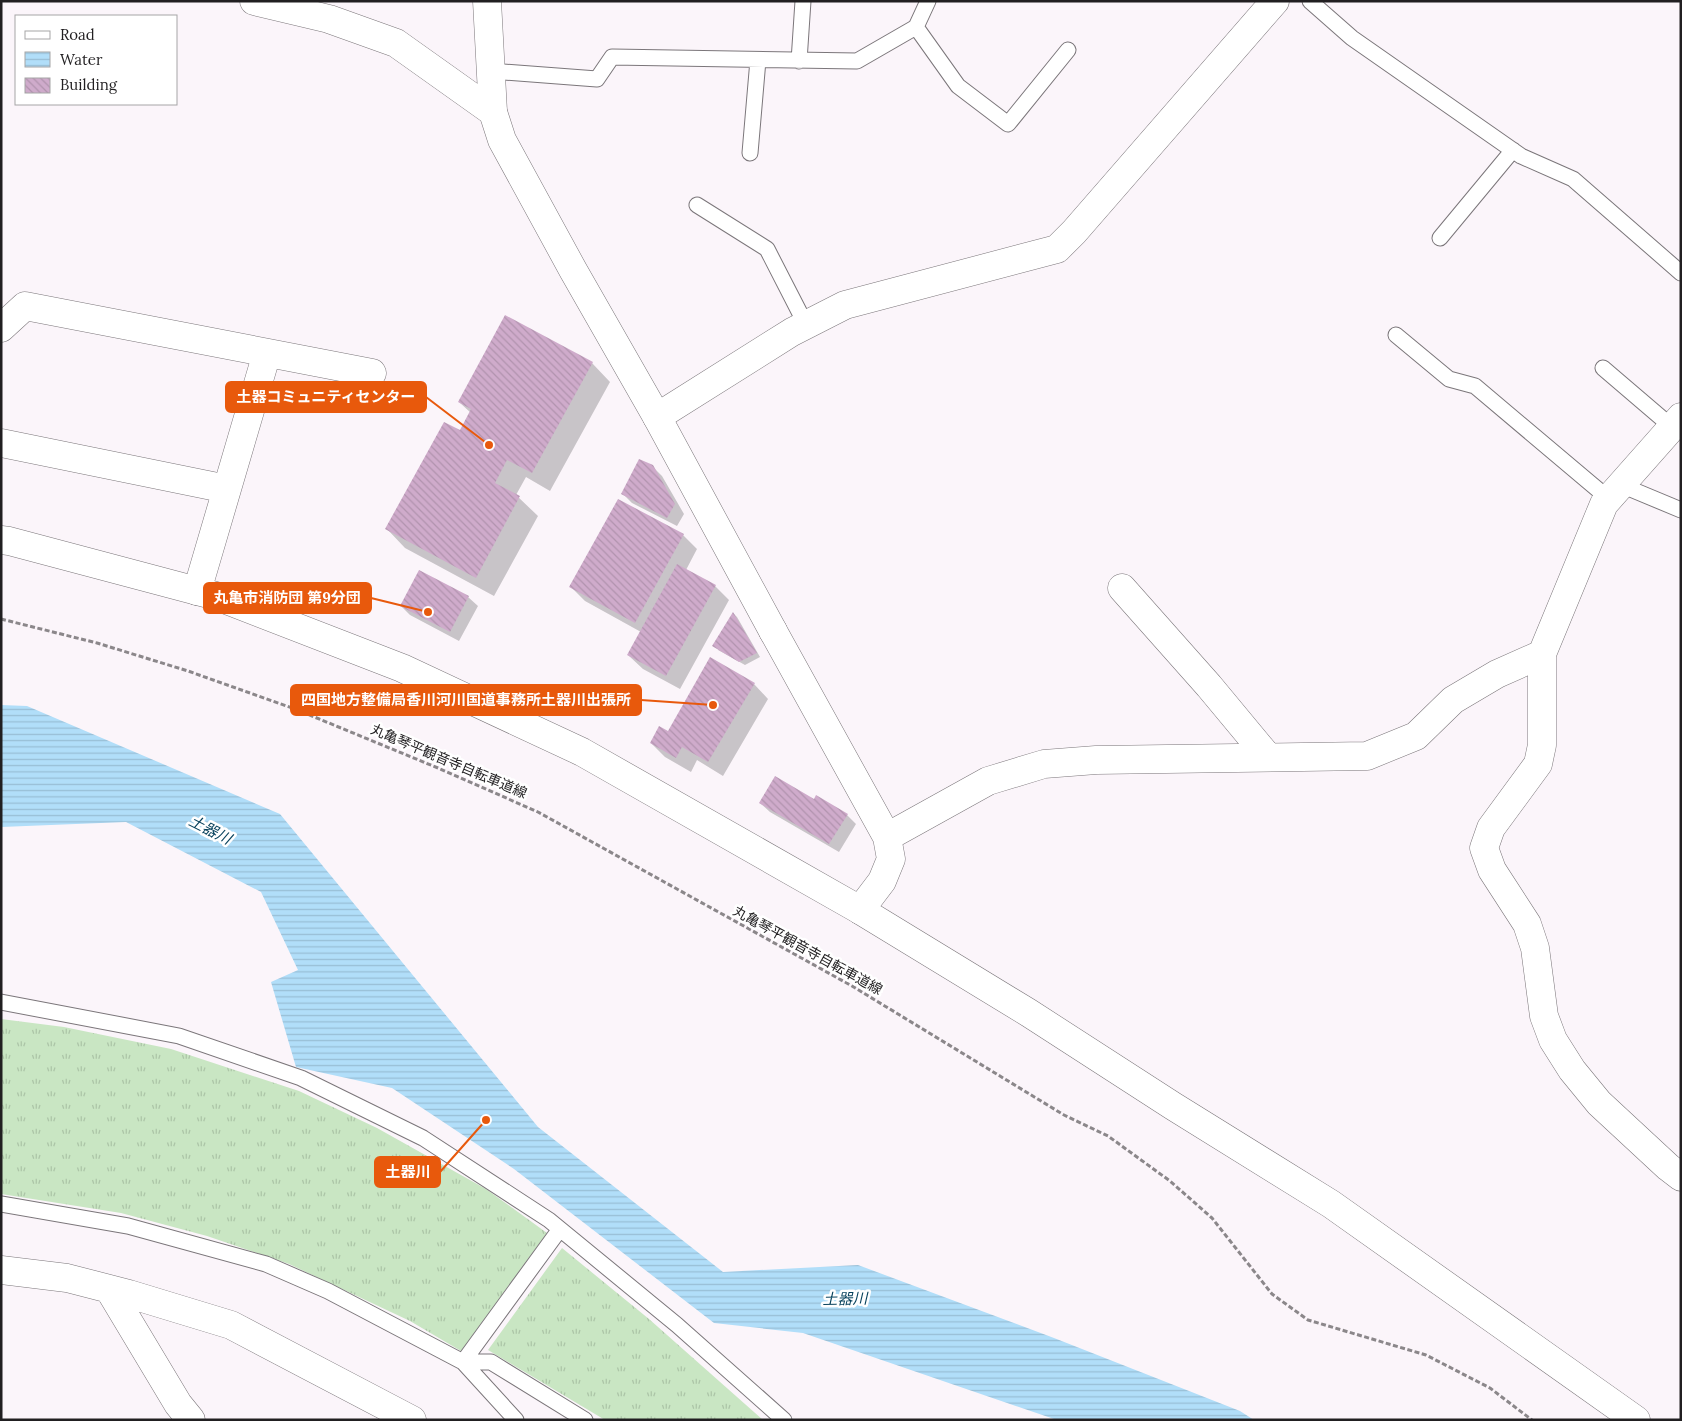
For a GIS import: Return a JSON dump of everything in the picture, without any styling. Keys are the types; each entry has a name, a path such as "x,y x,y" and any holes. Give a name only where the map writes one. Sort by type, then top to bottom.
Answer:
{"street":[{"path":"254,1 328,19 396,43 493,112"},
{"path":"487,1 493,112 502,140 887,837 891,859 882,881 860,910"},
{"path":"657,418 792,332 845,305 1057,249 1274,1"},
{"path":"1,328 25,306 372,373"},
{"path":"197,591 267,353"},
{"path":"1676,422 1604,504 1542,654 1542,745 1538,764 1491,828 1484,848 1492,870 1527,924 1535,948 1544,1016 1553,1040 1572,1070 1599,1103 1681,1177"},
{"path":"1,442 227,489"},
{"path":"1,540 216,596 402,668 582,752 860,910 1029,1013 1173,1106 1331,1204 1636,1420"},
{"path":"1122,588 1268,758"},
{"path":"887,837 988,782 1044,764 1096,760 1366,756 1416,736 1453,700 1497,674 1542,654"},
{"path":"1,1270 67,1278 231,1325 412,1420"},
{"path":"109,1289 178,1404 191,1420"}],"lane":[{"path":"799,60 803,1"},
{"path":"490,71 597,79 612,57 857,62 916,27 928,1"},
{"path":"1310,1 1352,38 1521,156 1573,179 1681,273"},
{"path":"916,27 958,86 1008,124 1068,50"},
{"path":"750,153 758,60"},
{"path":"1440,238 1513,150"},
{"path":"698,205 767,249 806,325"},
{"path":"1396,336 1449,379 1475,386 1615,492 1681,510"},
{"path":"1603,368 1676,422"},
{"path":"1,1002 179,1036 301,1078 423,1138 560,1229 677,1325 784,1420"},
{"path":"1,1204 128,1226 266,1264 328,1291 463,1362 516,1420"},
{"path":"463,1362 560,1229"},
{"path":"463,1362 491,1362 585,1420"}],"path":[{"name":"丸亀琴平観音寺自転車道線","path":"1,619 97,643 188,670 295,709 538,812 852,986 1064,1115 1108,1136 1170,1182 1212,1218 1272,1294 1308,1320 1426,1355 1490,1388 1532,1420"}],"green space":[{"path":"1,1019 64,1027 171,1049 299,1091 377,1128 486,1189 547,1233 461,1351 410,1321 289,1264 207,1236 121,1213 1,1194"},
{"path":"562,1248 649,1319 763,1420 605,1420 488,1350"}],"water":[{"path":"1,705 27,706 280,814 538,1127 723,1272 858,1265 1054,1338 1240,1411 1254,1420 1057,1420 803,1333 714,1323 514,1169 392,1088 296,1067 271,982 298,970 261,892 126,822 1,827"}],"building":[{"path":"505,315 593,362 532,473 507,460 495,483 520,496 476,578 385,529 444,422 460,430 471,409 458,402"},
{"path":"639,459 653,465 675,504 667,518 621,494"},
{"path":"618,499 684,534 635,623 569,587"},
{"path":"677,564 716,585 666,676 627,655"},
{"path":"419,570 469,596 450,632 400,606"},
{"path":"733,612 757,653 739,662 712,646"},
{"path":"710,657 755,683 708,762 682,747 676,758 650,743 659,726 668,731"},
{"path":"775,776 814,799 816,795 848,814 829,844 759,803"}],"place":[{"name":"土器コミュニティセンター","path":"489,445"},
{"name":"丸亀市消防団 第9分団","path":"428,612"},
{"name":"四国地方整備局香川河川国道事務所土器川出張所","path":"713,705"},
{"name":"土器川","path":"486,1120"}]}
